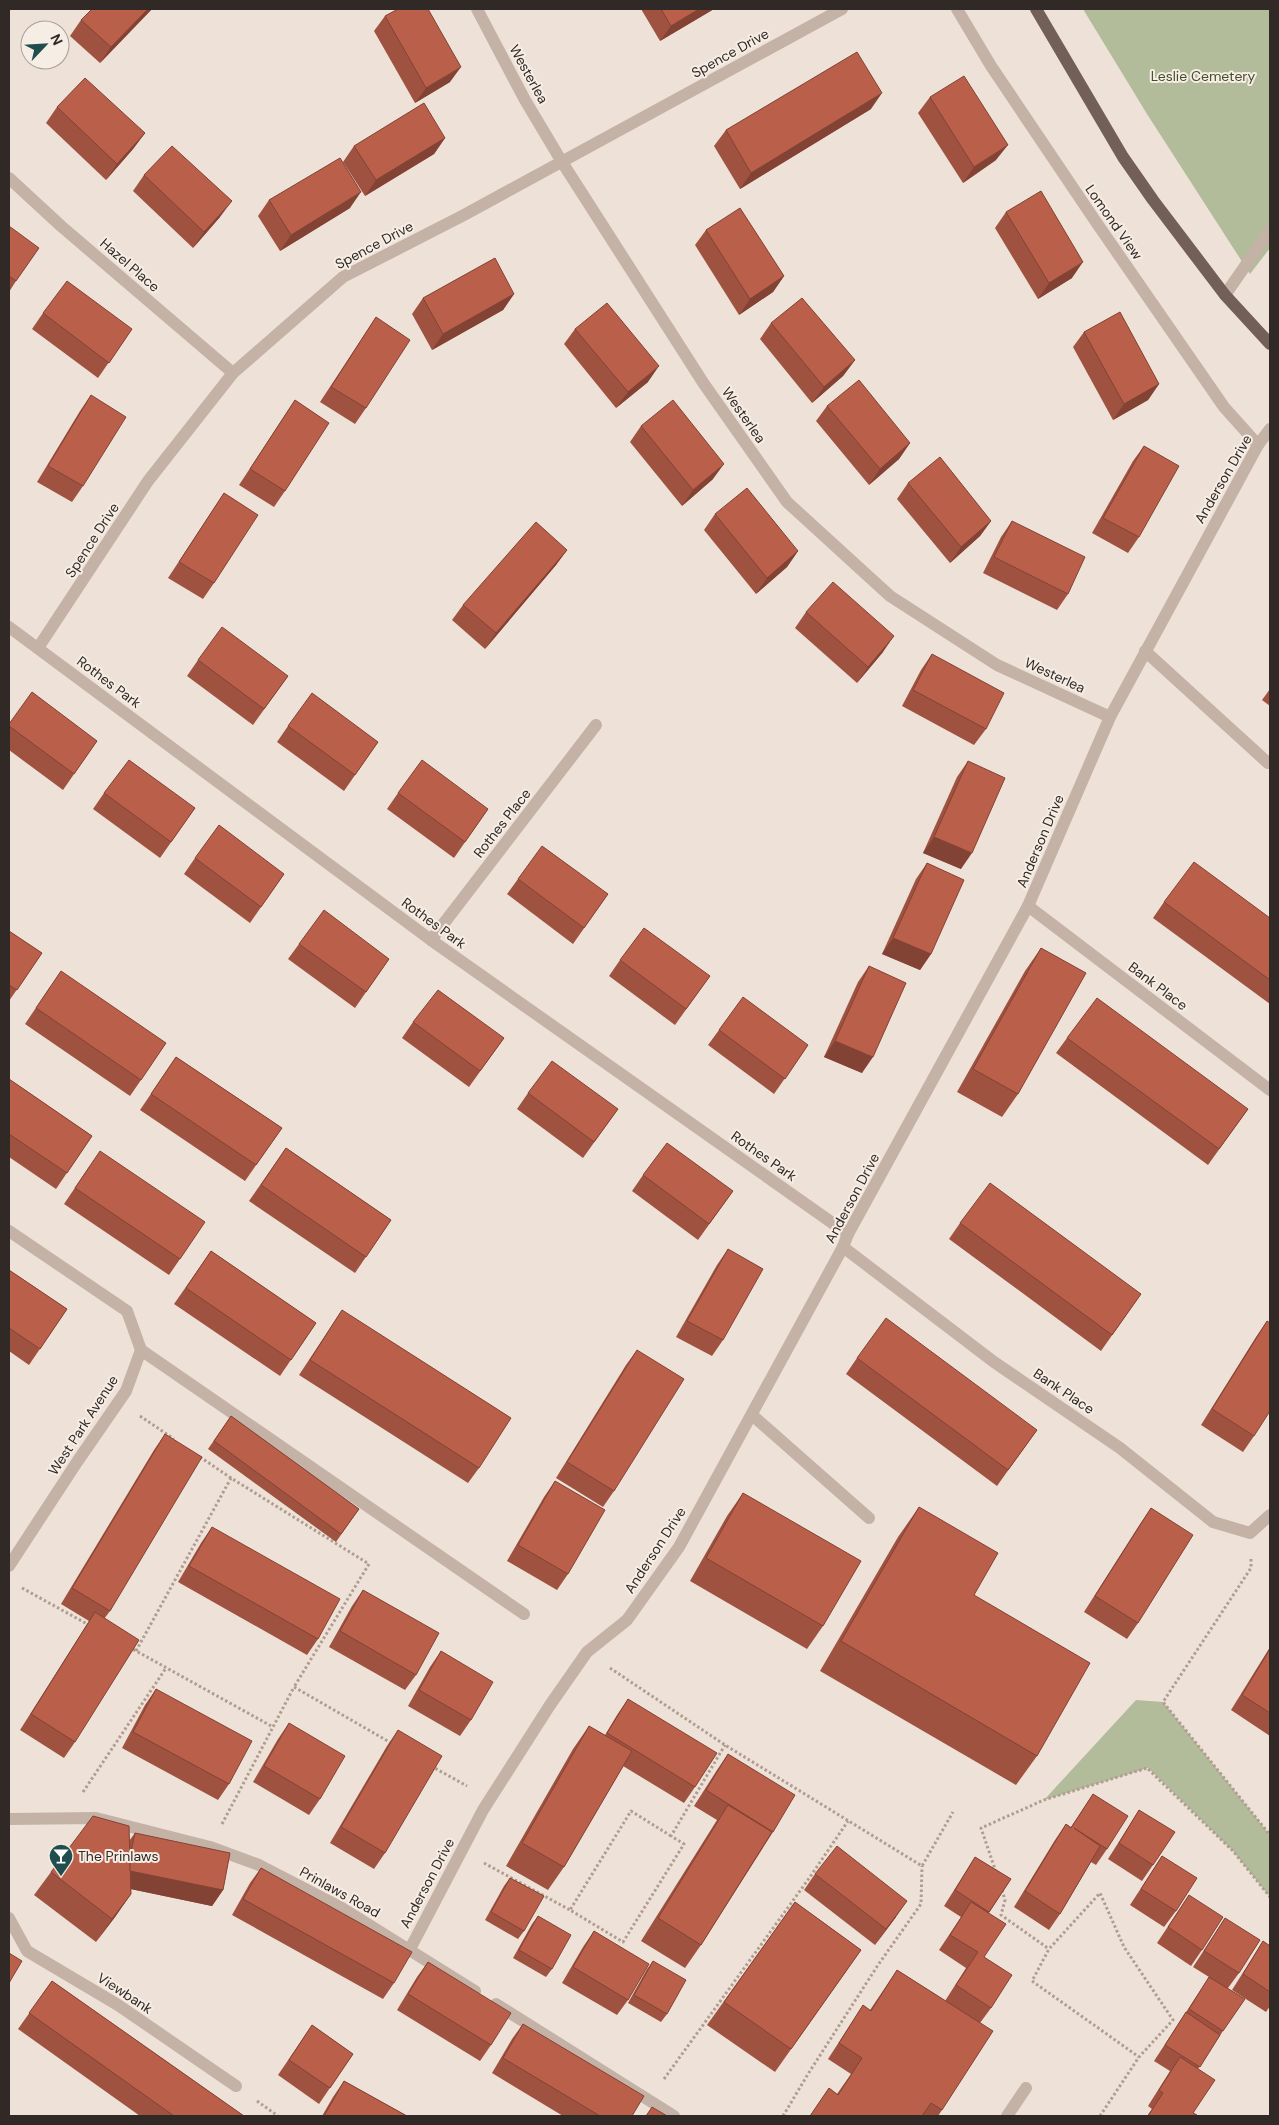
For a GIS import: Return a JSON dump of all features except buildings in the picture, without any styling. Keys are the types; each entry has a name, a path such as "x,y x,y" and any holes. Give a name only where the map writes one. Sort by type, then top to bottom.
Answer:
{"main road":[{"path":"1037,9 1123,157 1189,250 1225,295 1270,344"}],"street":[{"name":"Westerlea","path":"476,9 525,100 562,162 704,384 787,502 890,596 998,665 1110,717"},
{"name":"Spence Drive","path":"38,648 148,481 232,373 343,277 464,215 842,9"},
{"name":"Lomond View","path":"957,9 996,74 1096,222 1224,407 1258,445"},
{"name":"Hazel Place","path":"9,178 61,226 232,373"},
{"path":"1225,295 1270,230"},
{"name":"Anderson Drive","path":"410,1949 490,1799 550,1705 587,1652 627,1620 679,1547 1028,906 1110,717 1258,445 1270,429"},
{"name":"Rothes Park","path":"9,627 431,940 848,1234"},
{"path":"1145,651 1268,763"},
{"name":"Rothes Place","path":"431,940 596,725"},
{"name":"Bank Place","path":"1028,906 1270,1090"},
{"path":"9,1231 127,1311 141,1350 524,1614"},
{"name":"Bank Place","path":"843,1248 994,1362 1120,1448 1213,1522 1250,1533"},
{"name":"West Park Avenue","path":"9,1566 76,1462 126,1391 141,1350"},
{"path":"752,1415 869,1518"},
{"path":"1250,1533 1270,1515"},
{"name":"Prinlaws Road","path":"9,1819 96,1818 210,1847 259,1866 342,1908 674,2116"},
{"name":"Viewbank","path":"9,1918 27,1951 118,2005 236,2086"},
{"path":"1007,2116 1026,2088"}],"path":[{"path":"118,1402 174,1440"},
{"path":"198,1456 369,1564 294,1687 210,1847"},
{"path":"136,1651 231,1478"},
{"path":"1250,1533 1251,1568 1162,1702 1270,1835"},
{"path":"17,1585 93,1627"},
{"path":"127,1646 273,1727"},
{"path":"587,1652 725,1745 922,1866"},
{"path":"65,1818 166,1668"},
{"path":"294,1687 396,1746"},
{"path":"671,1836 725,1745"},
{"path":"430,1765 490,1799"},
{"path":"996,1873 981,1828 1044,1800 1148,1768 1233,1851 1270,1897"},
{"path":"462,1850 623,1942 684,1844 631,1811 570,1910"},
{"path":"783,2116 872,1973 921,1904 922,1866 953,1812"},
{"path":"649,2100 810,1878 848,1821"},
{"path":"999,1882 1005,1900 1001,1915 1049,1949"},
{"path":"1100,2116 1139,2057 1173,2020 1124,1947 1100,1893 1049,1949 1032,1981 1139,2057"}],"green space":[{"name":"Leslie Cemetery","path":"1083,9 1270,9 1270,248 1250,274 1147,114"},
{"path":"1136,1700 1163,1702 1270,1835 1270,1897 1233,1851 1148,1768 1044,1800"}],"place":[{"name":"The Prinlaws","path":"61,1877"}]}
